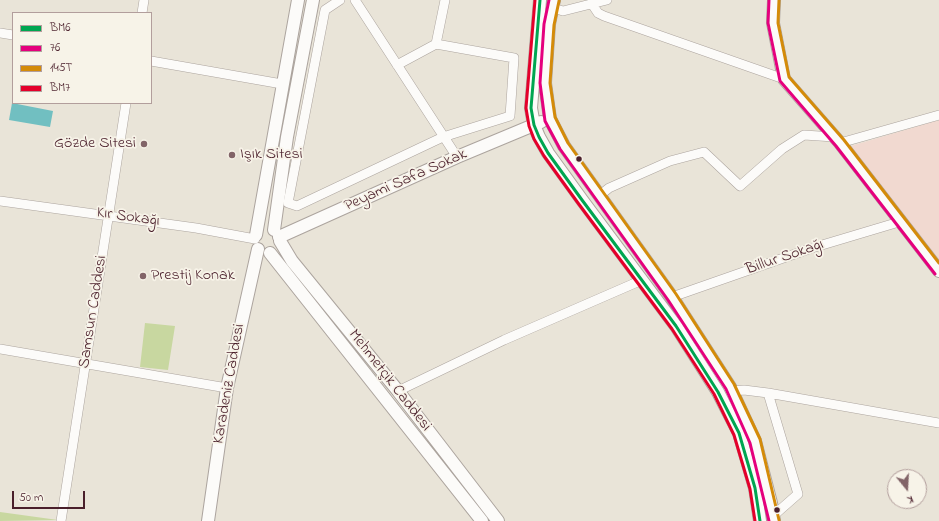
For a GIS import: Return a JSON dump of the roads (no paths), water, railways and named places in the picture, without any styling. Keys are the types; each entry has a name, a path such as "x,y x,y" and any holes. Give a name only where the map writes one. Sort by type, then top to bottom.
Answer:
{"main road":[{"name":"Karadeniz Caddesi","path":"208,521 227,388 256,241 282,84 298,0"},
{"path":"256,241 270,253 276,249 287,137 312,0"},
{"path":"540,0 531,108 534,125 548,153 676,326 713,383 739,433 750,470 760,521"},
{"path":"774,0 773,23 784,78 837,140 899,222 939,271"},
{"path":"554,4 549,24 545,83 550,119 564,146 672,297 718,365 733,391 755,441 771,503 773,519"},
{"name":"Peyami Safa Sokak","path":"256,241 266,228 278,236 457,157 550,119"},
{"name":"Mehmetçik Caddesi","path":"278,236 292,261 398,391 498,521"},
{"name":"Mehmetçik Caddesi","path":"270,253 482,521"}],"street":[{"path":"142,12 144,0"},
{"path":"340,0 326,10 288,203 297,206 443,137 510,116 514,58 436,44 397,65"},
{"path":"355,0 457,157"},
{"path":"436,44 445,0"},
{"path":"554,4 564,11 607,0"},
{"path":"592,4 598,13 604,16 784,78"},
{"path":"0,33 12,35"},
{"path":"152,61 282,84"},
{"name":"Samsun Caddesi","path":"61,521 110,215 126,104"},
{"path":"599,196 610,188 670,161 704,152 740,186 782,149 804,135 837,140 939,115"},
{"name":"Kır Sokağı","path":"0,201 196,228 256,241"},
{"name":"Billur Sokağı","path":"672,297 812,248 899,222"},
{"path":"398,391 504,340 642,280"},
{"path":"0,349 227,388"},
{"path":"733,391 744,390 768,393 939,423"},
{"path":"768,393 798,494 773,519"}],"water":[{"path":"12,103 53,111 50,127 9,120"}],"place":[{"name":"Gözde Sitesi","path":"144,144"},
{"name":"Işık Sitesi","path":"232,155"},
{"name":"Prestij Konak","path":"143,276"}]}
